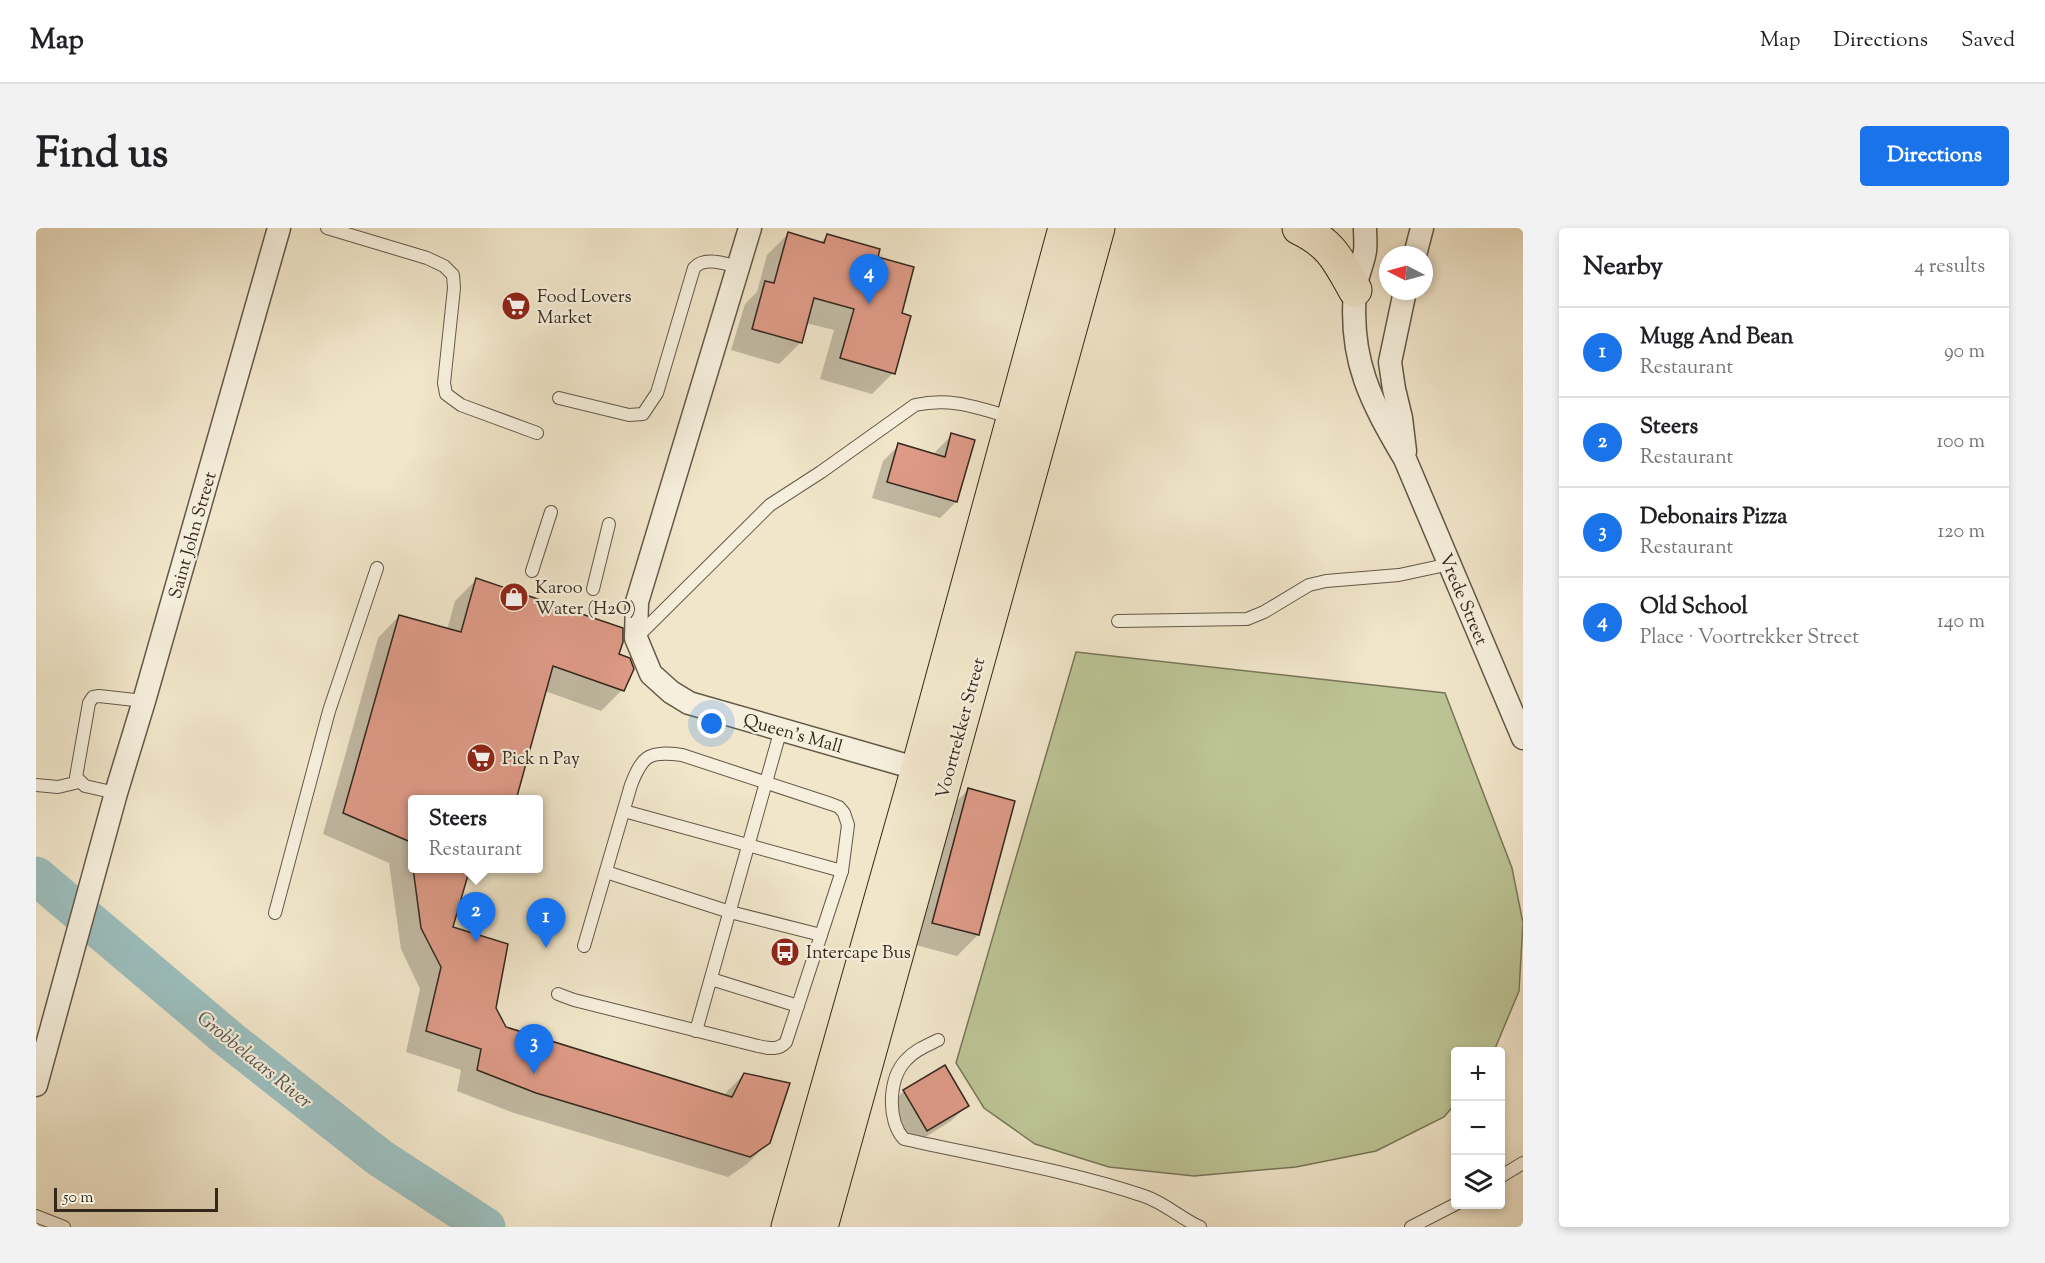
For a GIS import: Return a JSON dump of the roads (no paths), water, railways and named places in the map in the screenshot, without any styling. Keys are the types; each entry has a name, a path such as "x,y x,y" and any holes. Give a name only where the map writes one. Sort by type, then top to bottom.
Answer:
{"main road":[{"name":"Voortrekker Street","path":"932,773 1014,419 1065,228"},
{"name":"Voortrekker Street","path":"800,1226 932,773 1098,228"},
{"path":"1299,228 1329,248 1355,290"}],"street":[{"name":"Saint John Street","path":"36,1085 116,793 279,228"},
{"name":"Queen's Mall","path":"750,228 637,602 636,638 651,674 671,692 690,703 932,773"},
{"name":"Vrede Street","path":"1365,228 1365,249 1355,290 1356,349 1365,382 1381,418 1405,459 1523,738"},
{"path":"1417,246 1422,228"},
{"name":"Vrede Street","path":"1403,300 1390,362 1401,418 1405,459"}],"lane":[{"path":"327,228 427,258 449,269 453,275 454,288 444,383 446,394 461,405 537,433"},
{"path":"559,398 629,415 643,414 657,393 694,268 698,263 704,261 738,267"},
{"path":"636,638 770,505 915,405 931,402 957,402 1014,419"},
{"path":"532,571 551,512"},
{"path":"593,589 609,524"},
{"path":"1118,621 1246,619 1264,612 1309,585 1326,581 1399,575 1450,564"},
{"path":"275,914 329,711 377,568"},
{"path":"116,793 84,786 76,777 75,771 89,703 93,697 99,696 144,701"},
{"path":"696,1031 781,729"},
{"path":"558,994 574,1000 772,1049 782,1047 786,1042 842,871 848,833 844,813 839,807 831,804 682,755 661,753 649,757 638,766 584,946"},
{"path":"36,785 58,787 79,782"},
{"path":"624,812 842,871"},
{"path":"606,872 730,912 820,935"},
{"path":"711,979 798,1006"},
{"path":"938,1040 918,1050 904,1062 897,1077 893,1091 892,1117 896,1131 904,1140 1064,1174 1145,1196 1168,1206 1200,1227"},
{"path":"1505,1174 1523,1163"},
{"path":"1411,1227 1451,1206"},
{"path":"36,1216 64,1227"}],"waterway":[{"name":"Grobbelaars River","path":"36,876 230,1040 380,1158 486,1227"}],"place":[{"name":"Old School","path":"869,304"},
{"name":"Food Lovers Market","path":"516,306"},
{"name":"Karoo Water (H2O)","path":"514,597"},
{"name":"Pick n Pay","path":"481,758"},
{"name":"Steers","path":"476,942"},
{"name":"Mugg And Bean","path":"546,948"},
{"name":"Intercape Bus","path":"785,952"},
{"name":"Debonairs Pizza","path":"534,1074"}]}
